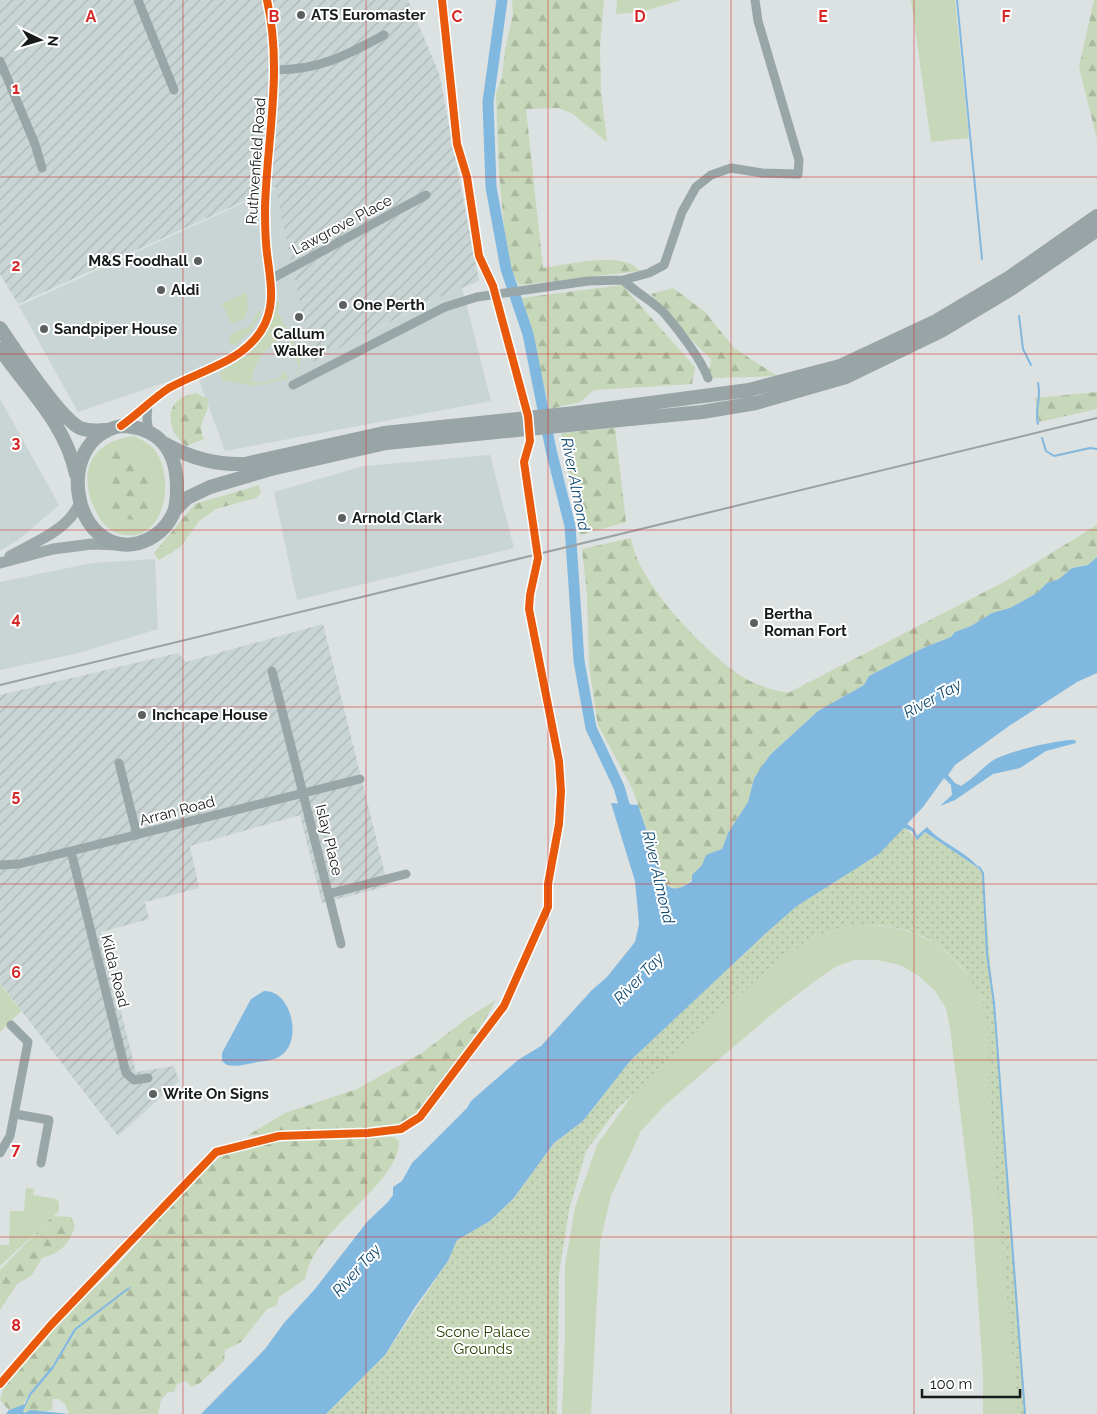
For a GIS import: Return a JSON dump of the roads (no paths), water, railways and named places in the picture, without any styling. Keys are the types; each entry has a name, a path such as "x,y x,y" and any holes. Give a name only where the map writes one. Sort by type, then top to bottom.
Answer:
{"highway":[{"path":"576,419 749,390 840,366 936,321 1010,277 1097,216"},
{"path":"0,328 59,408 74,424 87,430 104,430 131,426 149,432 165,444 204,461 227,465 245,464 384,433 702,412 756,403 846,377 941,331 1011,289 1097,230"},
{"path":"0,349 60,431 70,449 80,502 87,519 98,532 108,539 127,544 148,540 158,534 175,510 195,493 271,469 386,443 517,424"},
{"path":"78,485 79,470 85,452 104,430"},
{"path":"165,444 175,467 175,510"}],"main road":[{"path":"0,563 62,527 75,514 80,502"},
{"path":"0,563 53,549 92,544 127,544"}],"street":[{"path":"138,0 174,90"},
{"name":"Ruthvenfield Road","path":"122,426 170,388 217,366 249,347 262,330 268,316 272,300 267,254 265,206 276,70 274,38 267,0"},
{"path":"292,385 445,307 477,297 588,281 622,280 649,273 664,265 682,212 696,187 711,175 731,168 762,173 798,174 799,160 758,21 755,0"},
{"path":"276,70 308,69 328,63 384,35"},
{"path":"0,61 36,144 42,168"},
{"name":"Lawgrove Place","path":"271,279 426,195"},
{"path":"622,280 664,313 703,365 708,378"},
{"path":"148,404 149,432"},
{"name":"Islay Place","path":"272,671 341,944"},
{"path":"120,763 137,835"},
{"name":"Arran Road","path":"0,865 19,864 360,779"},
{"name":"Kilda Road","path":"71,851 126,1073 134,1080 148,1078"},
{"name":"Islay Place","path":"328,894 406,874"},
{"path":"0,1152 10,1136 28,1042 11,1025"},
{"path":"15,1114 49,1120 41,1163"}],"water":[{"name":"River Tay","path":"1097,557 1097,673 1077,682 1009,726 955,765 948,775 955,783 961,786 999,757 1032,747 1067,740 1075,740 1076,743 1046,751 1020,768 993,774 955,800 940,806 952,795 951,785 944,778 923,807 907,824 914,829 917,836 927,827 968,857 980,869 925,832 917,840 912,831 904,828 879,854 797,906 630,1061 583,1121 554,1143 513,1199 490,1221 457,1240 448,1261 415,1307 385,1355 326,1414 201,1414 265,1349 367,1222 388,1202 393,1195 393,1187 402,1181 412,1163 467,1108 471,1101 518,1060 541,1046 592,990 607,977 635,942 639,924 635,881 611,803 638,805 664,882 674,888 685,886 692,881 692,875 702,865 706,855 722,849 728,833 748,802 754,779 771,754 818,711 864,685 869,676 923,648 951,637 955,632 971,626 992,613 1010,608 1037,593 1047,583 1059,579 1072,568 1088,565"},
{"path":"264,991 273,993 281,998 287,1006 291,1016 292,1027 289,1047 283,1054 274,1059 242,1065 227,1065 222,1061 222,1053 251,999"},
{"path":"133,1286 76,1330 53,1369 31,1395 23,1411 24,1413 31,1410 69,1414 6,1414 9,1410 25,1404 29,1394 53,1365 74,1329 126,1289"}],"waterway":[{"name":"River Almond","path":"502,0 488,102 491,187 506,269 528,334 551,450 570,526 579,661 591,728 619,787 628,818"},
{"path":"957,0 982,259"},
{"path":"1019,316 1023,349 1031,365"},
{"path":"1038,383 1038,424"},
{"path":"1042,438 1046,451 1054,456 1090,448 1097,449"},
{"path":"979,867 983,873 987,954 994,1003 1025,1414"}],"railway":[{"path":"0,685 1097,418"}],"place":[{"name":"ATS Euromaster","path":"301,15"},
{"name":"M&S Foodhall","path":"198,261"},
{"name":"Aldi","path":"161,290"},
{"name":"One Perth","path":"343,305"},
{"name":"Callum Walker","path":"299,317"},
{"name":"Sandpiper House","path":"44,329"},
{"name":"Arnold Clark","path":"342,518"},
{"name":"Bertha Roman Fort","path":"754,623"},
{"name":"Inchcape House","path":"142,715"},
{"name":"Write On Signs","path":"153,1094"}],"park label":[{"name":"Scone Palace Grounds","path":"483,1340"}]}
